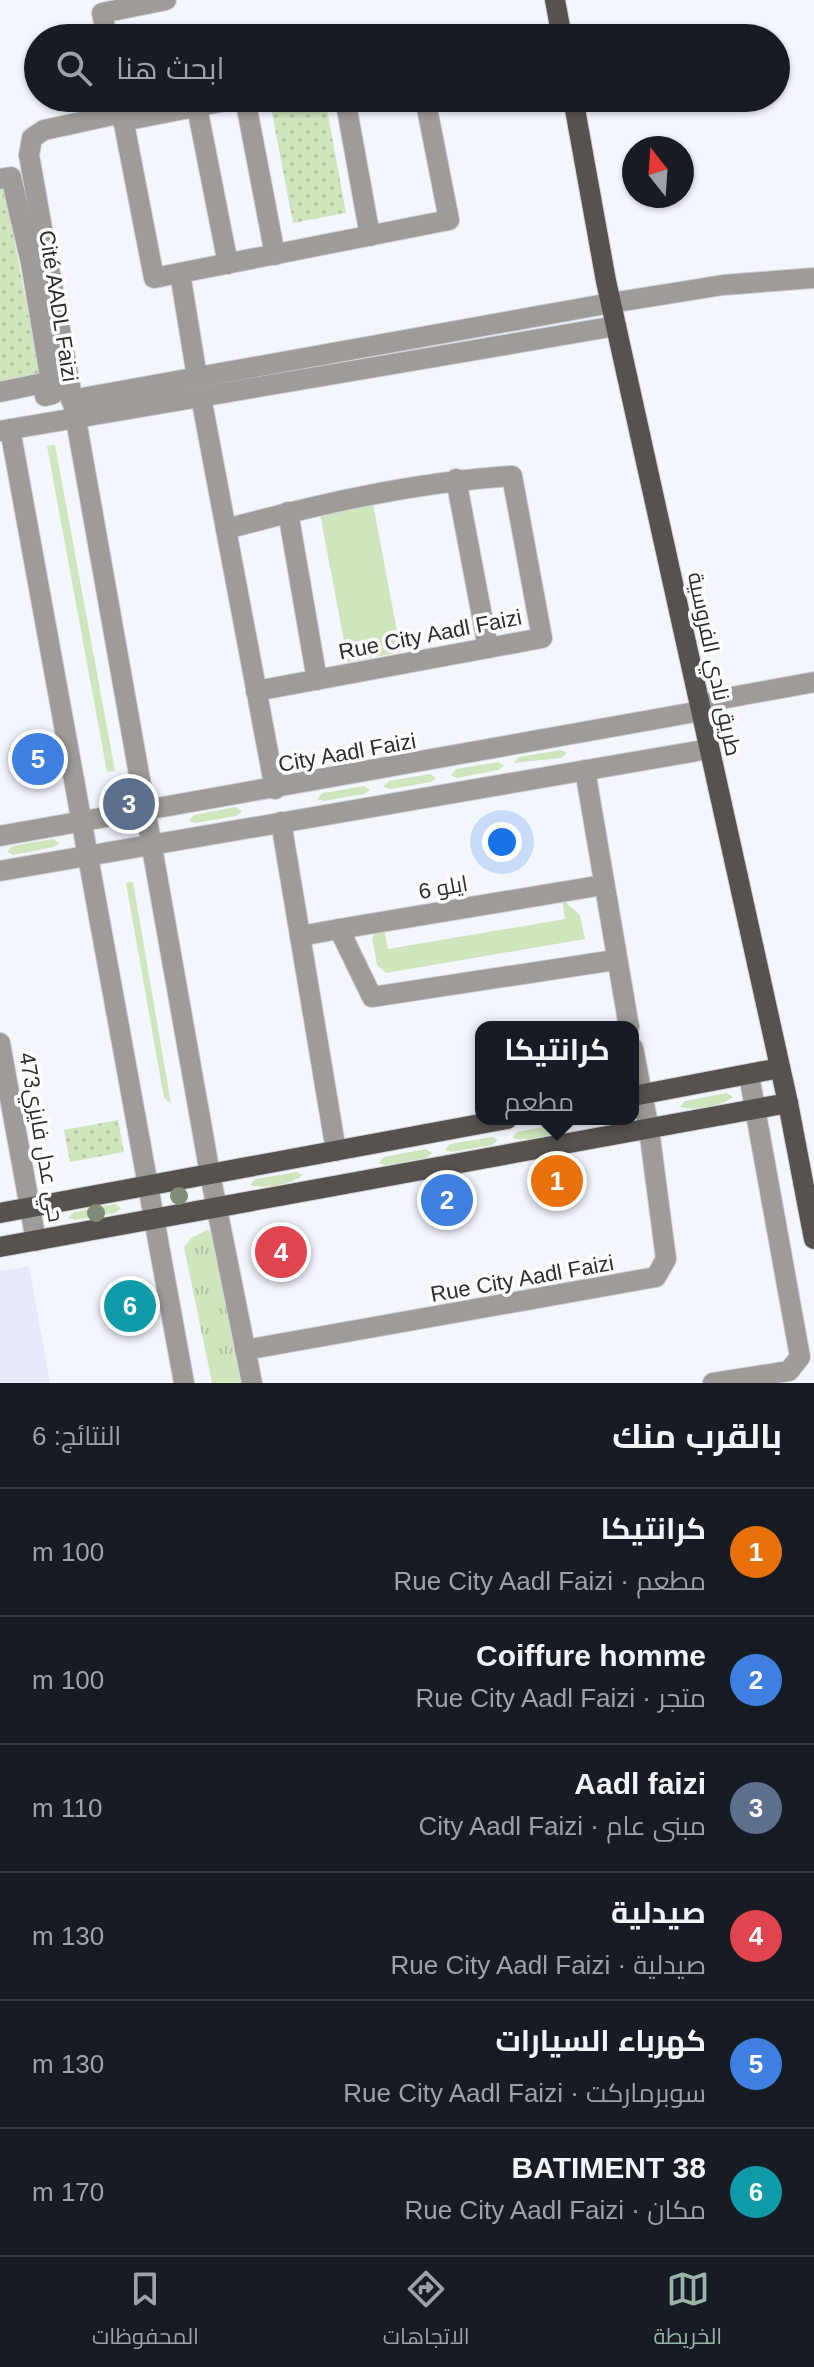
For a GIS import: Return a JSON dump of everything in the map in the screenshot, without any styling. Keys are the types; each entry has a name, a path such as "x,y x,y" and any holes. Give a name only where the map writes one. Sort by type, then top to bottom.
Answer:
{"main road":[{"path":"555,0 559,24"},
{"name":"طريق نادي الفروسية","path":"576,112 611,303 788,1103 814,1239"},
{"path":"639,1095 780,1068"},
{"path":"0,1247 788,1103"},
{"path":"0,1213 475,1125"}],"street":[{"path":"104,24 102,13 166,0"},
{"path":"117,112 44,130 32,138 29,155 210,1174 252,1383"},
{"path":"121,112 154,278 449,220 428,112"},
{"path":"198,112 228,264"},
{"path":"246,112 275,255"},
{"path":"348,112 370,236"},
{"name":"Cité AADL Faizi","path":"0,179 11,177 31,263 53,394 45,396 43,383 0,392"},
{"path":"180,273 275,789"},
{"path":"199,387 611,303 723,285 814,278"},
{"path":"184,1383 83,822 5,430 72,409 199,387 616,326"},
{"name":"Rue City Aadl Faizi","path":"226,529 288,512 456,479 512,476 542,638 256,691"},
{"path":"456,479 488,648"},
{"path":"288,512 317,680"},
{"name":"City Aadl Faizi","path":"0,836 701,711 716,700 814,682"},
{"path":"0,871 709,749"},
{"path":"585,770 628,1021"},
{"path":"281,822 336,1151"},
{"name":"ايلو 6","path":"339,929 603,885"},
{"path":"300,936 339,929 372,997 615,960"},
{"name":"473حي عدل فايزي","path":"0,1043 36,1241"},
{"path":"713,1383 789,1371 800,1357 749,1075"},
{"name":"Rue City Aadl Faizi","path":"245,1350 656,1277 666,1259 649,1129 639,1098"}],"shaded area":[{"path":"29,1266 50,1383 0,1383 0,1271"}],"green space":[{"path":"272,112 328,112 346,213 293,223"},
{"path":"4,187 40,374 0,382 0,188"},
{"path":"55,445 115,771 107,772 47,446"},
{"path":"373,504 401,652 348,662 320,514"},
{"path":"561,750 567,753 561,758 514,763 519,757"},
{"path":"498,762 504,766 498,770 457,778 451,775 456,769"},
{"path":"430,774 436,778 431,782 390,789 383,787 389,781"},
{"path":"364,786 370,790 364,794 324,801 317,799 323,793"},
{"path":"235,807 242,811 236,816 195,823 189,821 194,815"},
{"path":"53,839 60,843 13,855 7,852 12,846"},
{"path":"133,882 171,1104 164,1098 126,883"},
{"path":"562,899 580,915 585,939 386,973 377,965 372,938 377,930 384,929 388,949 565,919"},
{"path":"727,1093 733,1097 715,1105 680,1107 685,1101"},
{"path":"118,1120 124,1152 70,1162 64,1130"},
{"path":"554,1125 565,1128 547,1136 512,1138 517,1132"},
{"path":"492,1137 498,1140 492,1145 451,1152 445,1150 450,1144"},
{"path":"426,1149 432,1153 426,1158 385,1165 379,1163 384,1157"},
{"path":"297,1172 303,1175 285,1183 262,1187 250,1185 255,1179"},
{"path":"115,1204 121,1208 115,1213 75,1220 68,1218 74,1212"},
{"path":"207,1230 212,1232 243,1383 212,1383 184,1247 191,1238"}],"place":[{"name":"كهرباء السيارات","path":"38,759"},
{"name":"Aadl faizi","path":"129,804"},
{"name":"كرانتيكا","path":"557,1181"},
{"name":"Coiffure homme","path":"447,1200"},
{"name":"صيدلية","path":"281,1252"},
{"name":"BATIMENT 38","path":"130,1306"}]}
